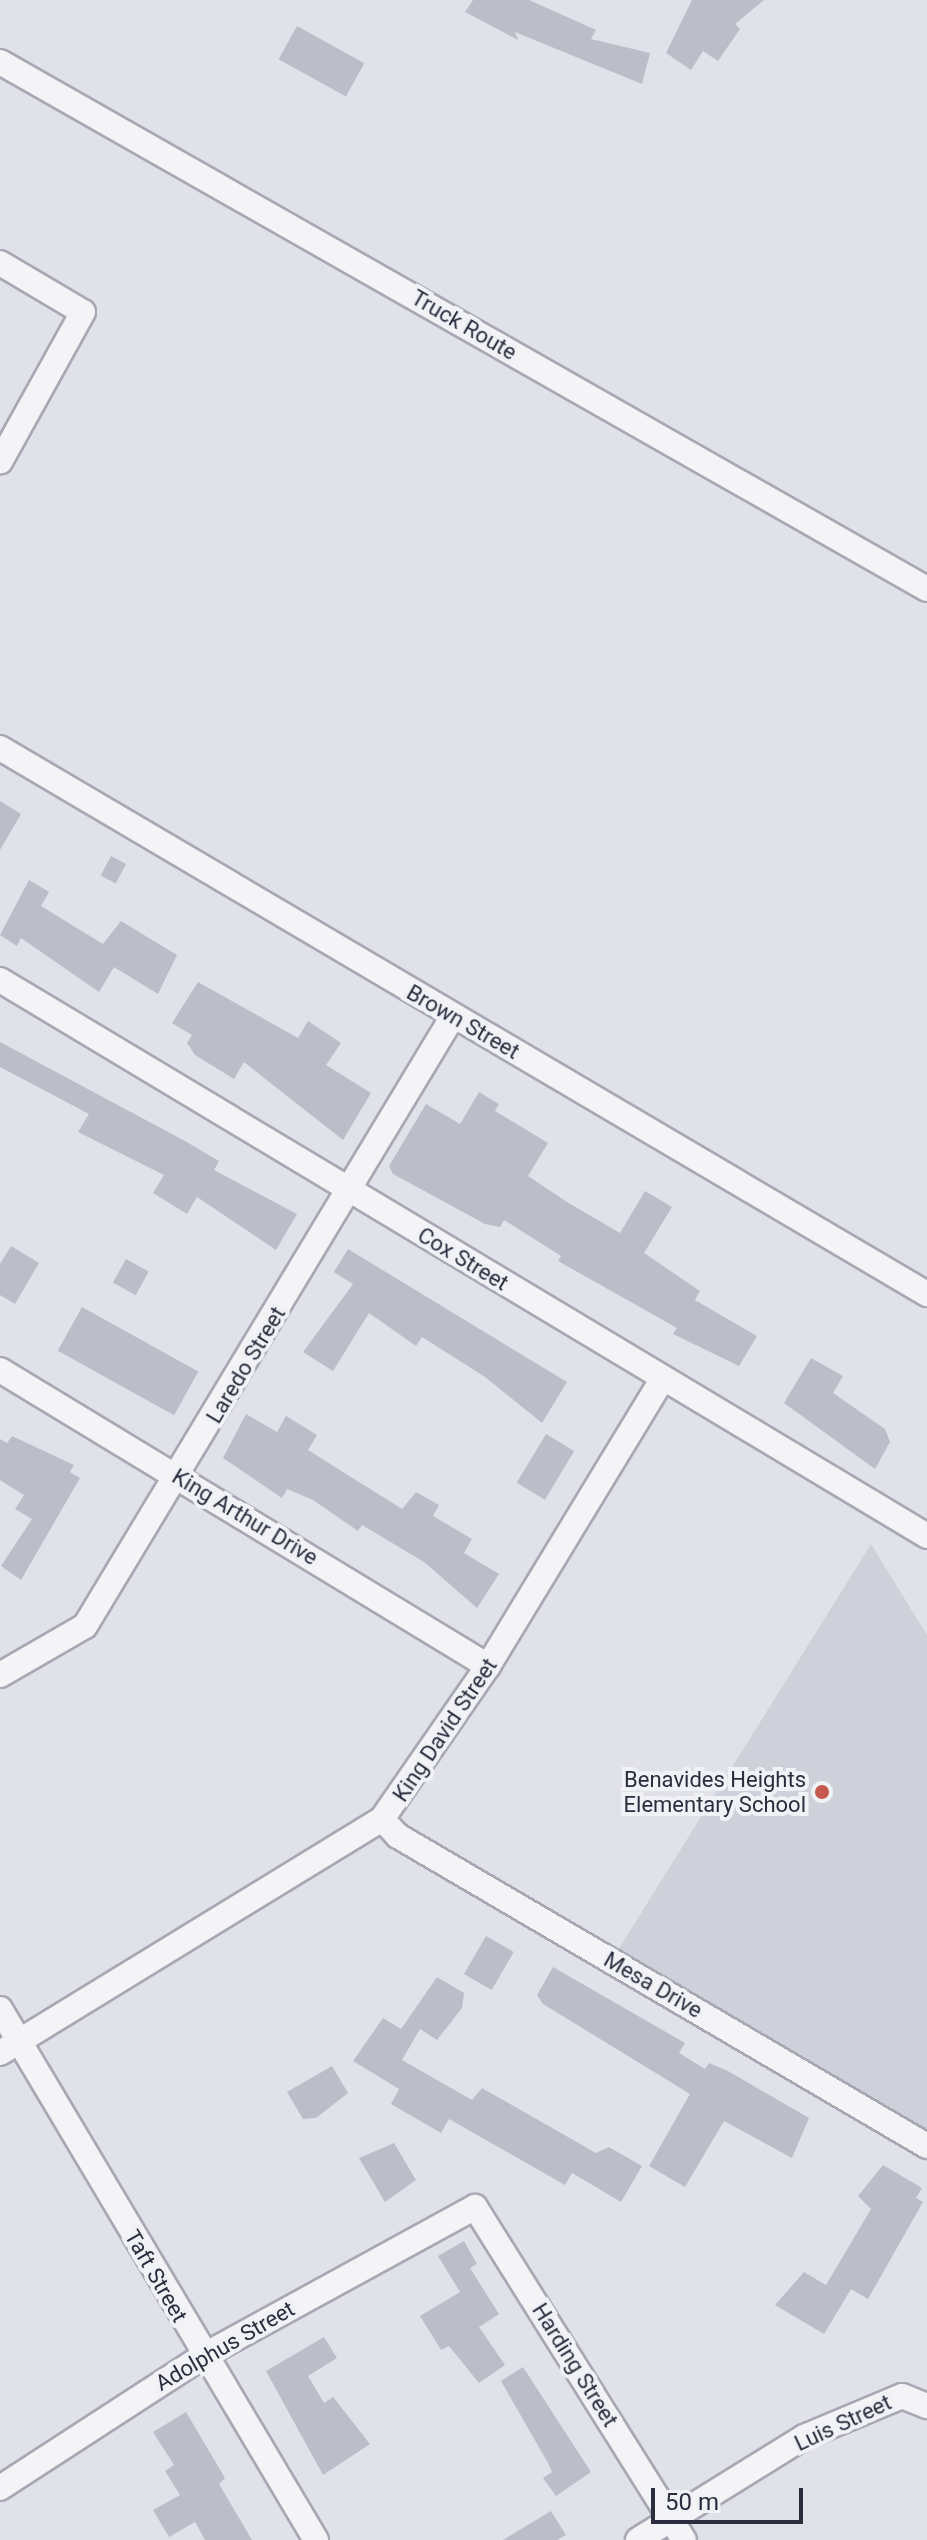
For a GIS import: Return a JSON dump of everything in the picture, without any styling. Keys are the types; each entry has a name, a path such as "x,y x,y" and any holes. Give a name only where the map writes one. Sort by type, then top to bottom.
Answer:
{"street":[{"name":"Truck Route","path":"0,62 927,589"},
{"path":"0,263 83,312 0,462"},
{"name":"Brown Street","path":"0,748 927,1294"},
{"name":"Cox Street","path":"0,980 927,1536"},
{"name":"Laredo Street","path":"0,1675 85,1626 179,1476 453,1016"},
{"name":"King Arthur Drive","path":"0,1370 488,1666"},
{"name":"King David Street","path":"9,2046 382,1819 488,1666 663,1378"},
{"name":"Mesa Drive","path":"382,1819 398,1836 927,2146"},
{"name":"Taft Street","path":"0,2009 9,2046 316,2540"},
{"name":"Harding Street","path":"457,2216 475,2207 678,2530"},
{"name":"Adolphus Street","path":"0,2488 203,2356 457,2216"},
{"name":"Luis Street","path":"638,2540 678,2530 804,2437 902,2396 927,2406"}],"shaded area":[{"name":"Benavides Heights Elementary School","path":"871,1544 927,1635 927,2131 618,1950"}],"building":[{"path":"473,0 529,0 596,30 591,39 650,53 642,84 515,32 518,40 465,12"},
{"path":"692,0 764,0 735,24 740,29 718,61 703,51 691,70 666,53"},
{"path":"297,26 364,63 346,97 279,59"},
{"path":"0,801 21,814 0,850"},
{"path":"111,856 126,864 116,883 101,875"},
{"path":"29,880 49,892 41,906 103,944 121,921 177,955 158,994 114,967 99,992 21,938 17,946 0,935"},
{"path":"198,982 298,1038 308,1021 341,1043 326,1065 371,1093 343,1140 244,1062 234,1079 195,1055 187,1043 192,1035 172,1023"},
{"path":"0,1042 185,1141 219,1161 214,1170 297,1214 276,1250 197,1197 187,1214 153,1193 164,1175 78,1132 89,1114 0,1067"},
{"path":"479,1092 499,1104 495,1111 548,1143 528,1176 567,1202 620,1233 645,1191 672,1207 644,1253 700,1291 695,1300 757,1336 739,1366 673,1334 677,1328 558,1261 561,1256 504,1220 500,1227 485,1224 393,1174 389,1166 426,1104 460,1124"},
{"path":"11,1246 39,1263 15,1304 0,1295 0,1264"},
{"path":"348,1249 567,1382 542,1423 485,1377 422,1337 416,1346 369,1313 333,1371 303,1352 353,1284 334,1272"},
{"path":"126,1259 149,1272 136,1295 113,1283"},
{"path":"82,1307 198,1371 174,1415 58,1351"},
{"path":"811,1358 843,1376 833,1393 885,1429 890,1442 875,1469 784,1403"},
{"path":"246,1414 277,1432 286,1416 317,1435 308,1450 402,1509 416,1492 439,1505 433,1516 472,1539 464,1553 499,1574 477,1608 424,1562 362,1525 358,1531 313,1500 287,1489 282,1498 223,1458"},
{"path":"546,1434 574,1451 545,1500 517,1483"},
{"path":"12,1436 74,1465 70,1472 80,1478 21,1580 1,1566 32,1519 15,1509 24,1495 0,1480 0,1439 7,1443"},
{"path":"486,1936 514,1952 492,1990 464,1974"},
{"path":"553,1967 685,2043 679,2053 705,2069 709,2063 728,2071 809,2118 792,2158 724,2121 685,2187 649,2166 690,2094 543,2004 537,1995"},
{"path":"437,1977 464,1993 462,2008 437,2040 420,2029 402,2060 472,2100 482,2088 596,2153 609,2147 642,2166 621,2202 572,2173 565,2185 449,2119 441,2133 391,2104 399,2089 353,2061 383,2018 401,2029"},
{"path":"332,2066 348,2093 316,2118 303,2119 287,2092"},
{"path":"394,2143 416,2180 385,2202 359,2158"},
{"path":"883,2165 922,2188 916,2198 923,2202 868,2299 851,2289 824,2334 775,2305 804,2272 826,2285 871,2209 858,2196"},
{"path":"464,2241 477,2264 470,2268 499,2314 479,2327 505,2365 479,2383 449,2346 441,2350 420,2316 460,2292 438,2256"},
{"path":"324,2337 337,2358 308,2376 324,2403 333,2397 370,2444 323,2475 266,2371"},
{"path":"523,2367 591,2472 556,2496 543,2478 552,2472 548,2463 501,2381"},
{"path":"186,2412 225,2478 219,2484 252,2540 205,2540 195,2522 169,2537 153,2510 180,2495 165,2471 174,2465 153,2432"},
{"path":"551,2511 566,2535 557,2540 503,2540"}],"place":[{"name":"Benavides Heights Elementary School","path":"822,1792"}]}
